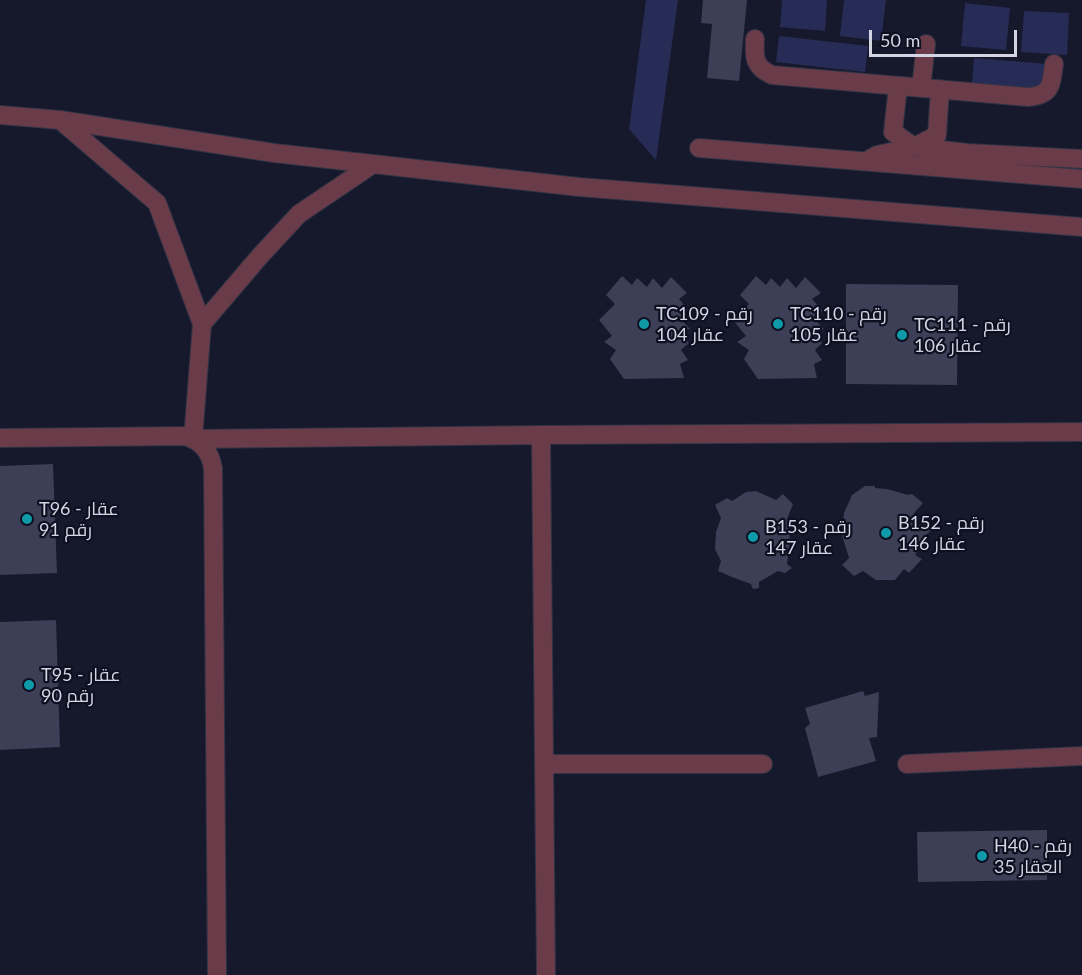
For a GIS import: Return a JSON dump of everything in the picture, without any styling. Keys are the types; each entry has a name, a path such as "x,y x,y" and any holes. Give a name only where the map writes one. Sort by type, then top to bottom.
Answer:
{"street":[{"path":"755,39 756,62 762,71 772,75 1028,97 1040,96 1047,91 1052,82 1054,64"},
{"path":"921,88 926,44"},
{"path":"898,86 893,132 914,147 968,153 1082,159"},
{"path":"866,162 877,154 914,147 937,135 940,89"},
{"path":"0,115 60,120 274,153 591,188 1082,227"},
{"path":"60,120 157,203 202,324 194,439"},
{"path":"699,148 1082,179"},
{"path":"202,324 299,214 373,164"},
{"path":"194,439 1082,432"},
{"path":"0,438 175,435 194,439 207,451 211,459 213,468 218,975"},
{"path":"541,435 546,975"},
{"path":"907,764 1082,756"},
{"path":"544,764 763,764"}],"shaded area":[{"path":"646,0 678,0 656,160 629,129"},
{"path":"782,0 827,0 825,31 780,27"},
{"path":"844,0 886,0 881,41 840,36"},
{"path":"965,3 1010,8 1006,50 961,46"},
{"path":"1024,11 1069,13 1067,55 1021,52"},
{"path":"779,36 868,46 865,72 776,62"},
{"path":"974,58 1047,64 1045,89 972,83"}],"building":[{"path":"703,0 747,0 739,81 707,78 712,24 701,23"},
{"name":"TC109 - رقم عقار 104","path":"622,276 632,285 637,278 647,287 653,278 662,288 671,277 687,293 679,299 689,311 680,318 690,329 681,331 689,343 681,350 688,360 680,364 684,378 624,379 610,359 616,350 604,342 612,336 599,320 615,304 606,295"},
{"name":"TC110 - رقم عقار 105","path":"756,276 766,285 771,278 780,287 787,278 796,288 805,277 821,293 812,299 823,311 813,318 824,329 815,331 822,343 815,350 822,360 814,364 817,378 758,379 744,359 749,350 737,342 746,336 733,320 749,304 740,295"},
{"name":"TC111 - رقم عقار 106","path":"846,284 958,285 957,385 846,384"},
{"name":"T96 - عقار رقم 91","path":"53,464 57,573 0,575 0,466"},
{"name":"B152 - رقم عقار 146","path":"865,486 912,494 923,503 914,513 918,526 926,522 931,530 922,539 922,545 915,555 922,559 909,573 904,569 895,580 876,580 863,571 854,576 842,565 849,558 842,535 844,513 852,495"},
{"name":"B153 - رقم عقار 147","path":"756,491 776,500 783,494 793,504 787,519 790,542 787,564 792,568 785,573 778,571 759,582 759,588 753,589 751,584 718,571 721,561 715,549 716,532 721,518 715,505 727,498 732,501 746,492"},
{"name":"T95 - عقار رقم 90","path":"56,620 60,747 0,750 0,622"},
{"path":"863,691 865,696 879,692 877,737 869,738 876,761 818,777 805,728 810,724 805,708"},
{"name":"H40 - رقم العقار 35","path":"1047,830 1047,880 918,882 917,832"}],"place":[{"name":"TC109 - رقم عقار 104","path":"644,324"},
{"name":"TC110 - رقم عقار 105","path":"778,324"},
{"name":"TC111 - رقم عقار 106","path":"902,335"},
{"name":"T96 - عقار رقم 91","path":"27,519"},
{"name":"B152 - رقم عقار 146","path":"886,533"},
{"name":"B153 - رقم عقار 147","path":"753,537"},
{"name":"T95 - عقار رقم 90","path":"29,685"},
{"name":"H40 - رقم العقار 35","path":"982,856"}]}
